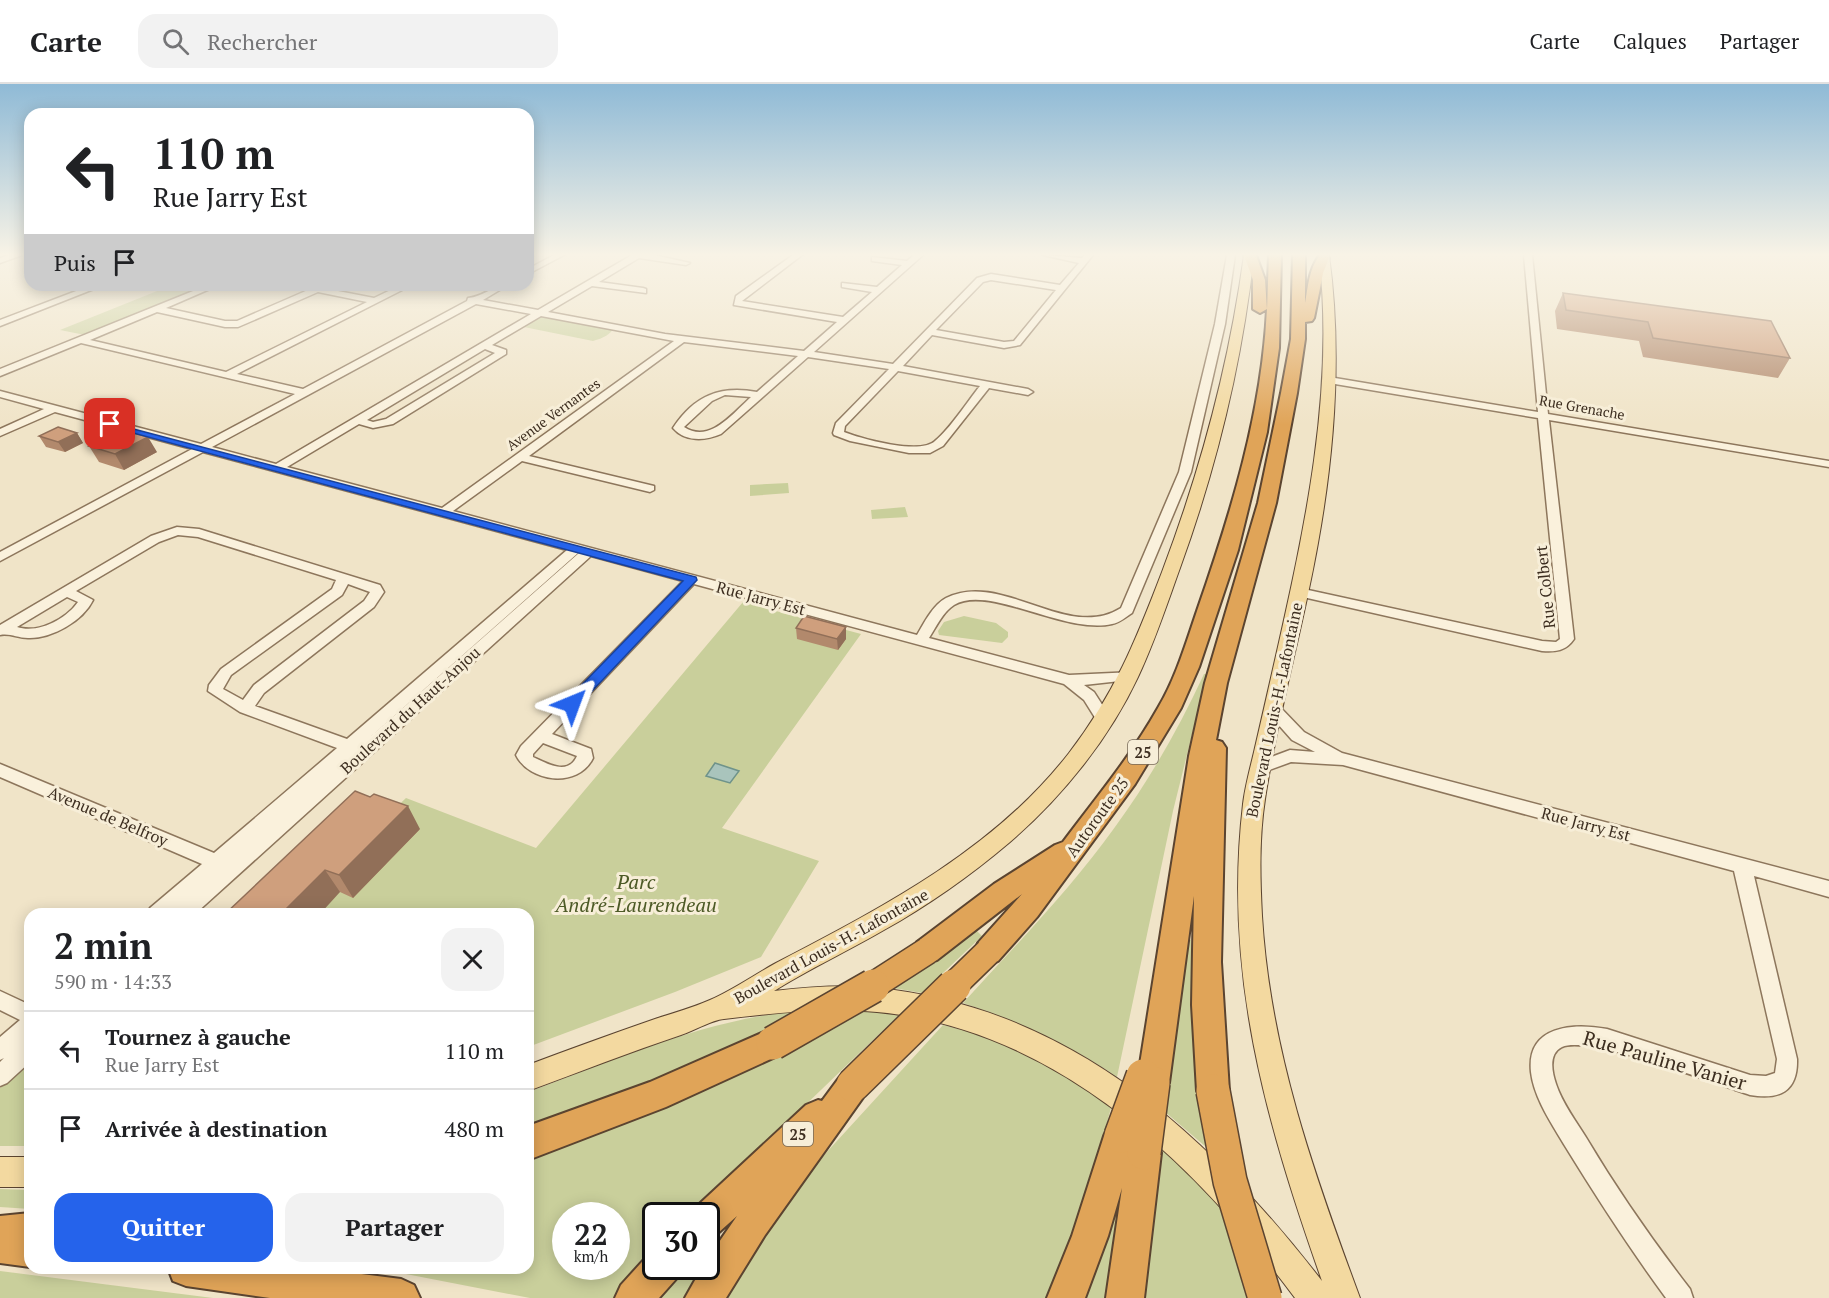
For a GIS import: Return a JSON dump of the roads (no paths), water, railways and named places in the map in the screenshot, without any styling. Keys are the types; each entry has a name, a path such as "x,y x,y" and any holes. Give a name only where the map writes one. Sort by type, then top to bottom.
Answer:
{"highway":[{"path":"1261,312 1272,348"},
{"name":"Autoroute 25","path":"720,1207 853,1085 988,952 1028,909 1081,841 1147,747 1170,708 1188,667 1240,507 1265,402 1272,348 1273,312"},
{"path":"1066,1298 1090,1236 1132,1144 1160,1031 1197,778 1216,683 1267,503 1298,339 1298,312"},
{"path":"1298,339 1309,312"},
{"path":"1216,683 1205,967 1207,1035 1213,1090 1230,1182 1265,1298"},
{"path":"534,1141 646,1100 773,1043 859,995 927,951 1004,892 1081,841"},
{"path":"704,1298 740,1242 853,1085"},
{"path":"1125,1298 1132,1144"},
{"path":"0,1234 24,1232"},
{"path":"0,1245 24,1249"},
{"path":"229,1274 401,1298"},
{"path":"634,1298 650,1280"}],"main road":[{"name":"Boulevard Louis-H.-Lafontaine","path":"718,1009 872,926 961,869 1037,803 1079,754 1104,720 1129,675 1183,538 1215,443 1241,312"},
{"name":"Boulevard Louis-H.-Lafontaine","path":"1329,312 1329,380 1320,480 1251,821 1248,869 1252,951 1260,1014 1273,1078 1291,1146 1344,1298"},
{"path":"534,1075 718,1009 802,1000 879,1000 961,1016 1030,1042 1106,1085 1159,1125 1185,1148 1254,1219 1315,1298"},
{"path":"0,1172 24,1172"}],"street":[{"path":"0,323 30,312"},
{"path":"0,372 149,312"},
{"path":"168,312 225,324 238,324 266,312"},
{"path":"227,375 354,312"},
{"path":"0,557 195,447 448,312"},
{"path":"533,312 681,340 806,353 1028,392"},
{"path":"791,312 844,320"},
{"path":"758,395 732,390 719,392 682,422 678,428 684,433 694,435 715,433 853,312"},
{"path":"950,312 840,425 838,433 850,438 909,450 926,451 939,444 986,385"},
{"path":"930,332 1004,345 1017,343 1043,312"},
{"path":"920,641 940,612 951,601 972,597 990,598 1094,623 1115,619 1127,610 1185,472 1222,312"},
{"name":"Rue Colbert","path":"1299,592 1542,646 1565,644 1567,639 1532,312"},
{"path":"276,469 540,313"},
{"path":"79,340 299,391"},
{"name":"Avenue Vernantes","path":"443,513 681,340"},
{"path":"357,420 374,425 389,422 503,352 484,346"},
{"name":"Rue Grenache","path":"1329,380 1829,464"},
{"name":"Rue Jarry Est","path":"0,394 1069,680 1090,681 1129,675"},
{"path":"0,433 53,409"},
{"path":"0,546 195,447"},
{"path":"520,457 650,488"},
{"path":"3,629 154,539 177,531 199,533 342,576 370,585 377,592 375,598 259,689 245,708"},
{"name":"Boulevard du Haut-Anjou","path":"165,908 224,865 581,551"},
{"path":"342,576 341,586 330,598 219,679 216,691 245,708 356,748"},
{"path":"541,736 691,580"},
{"path":"3,629 27,634 46,631 86,604 86,600 66,592"},
{"name":"Rue Jarry Est","path":"1069,680 1089,696 1104,720"},
{"name":"Rue Jarry Est","path":"1273,709 1298,736 1343,759"},
{"name":"Rue Jarry Est","path":"1261,767 1290,756 1343,759 1829,889"},
{"name":"Avenue de Belfroy","path":"0,770 224,865"},
{"name":"Boulevard du Haut-Anjou","path":"187,908 224,865"},
{"name":"Rue Pauline Vanier","path":"1681,1298 1621,1214 1582,1152 1549,1092 1542,1073 1542,1064 1546,1050 1555,1040 1569,1035 1585,1034 1750,1085 1769,1087 1784,1079 1787,1072 1787,1059 1742,865"},
{"path":"0,1000 24,1012"},
{"path":"0,1050 24,1029"},
{"path":"0,1076 24,1054"}],"water":[{"path":"715,763 739,771 730,783 706,776"}],"park label":[{"name":"Parc André-Laurendeau","path":"636,892"}]}
